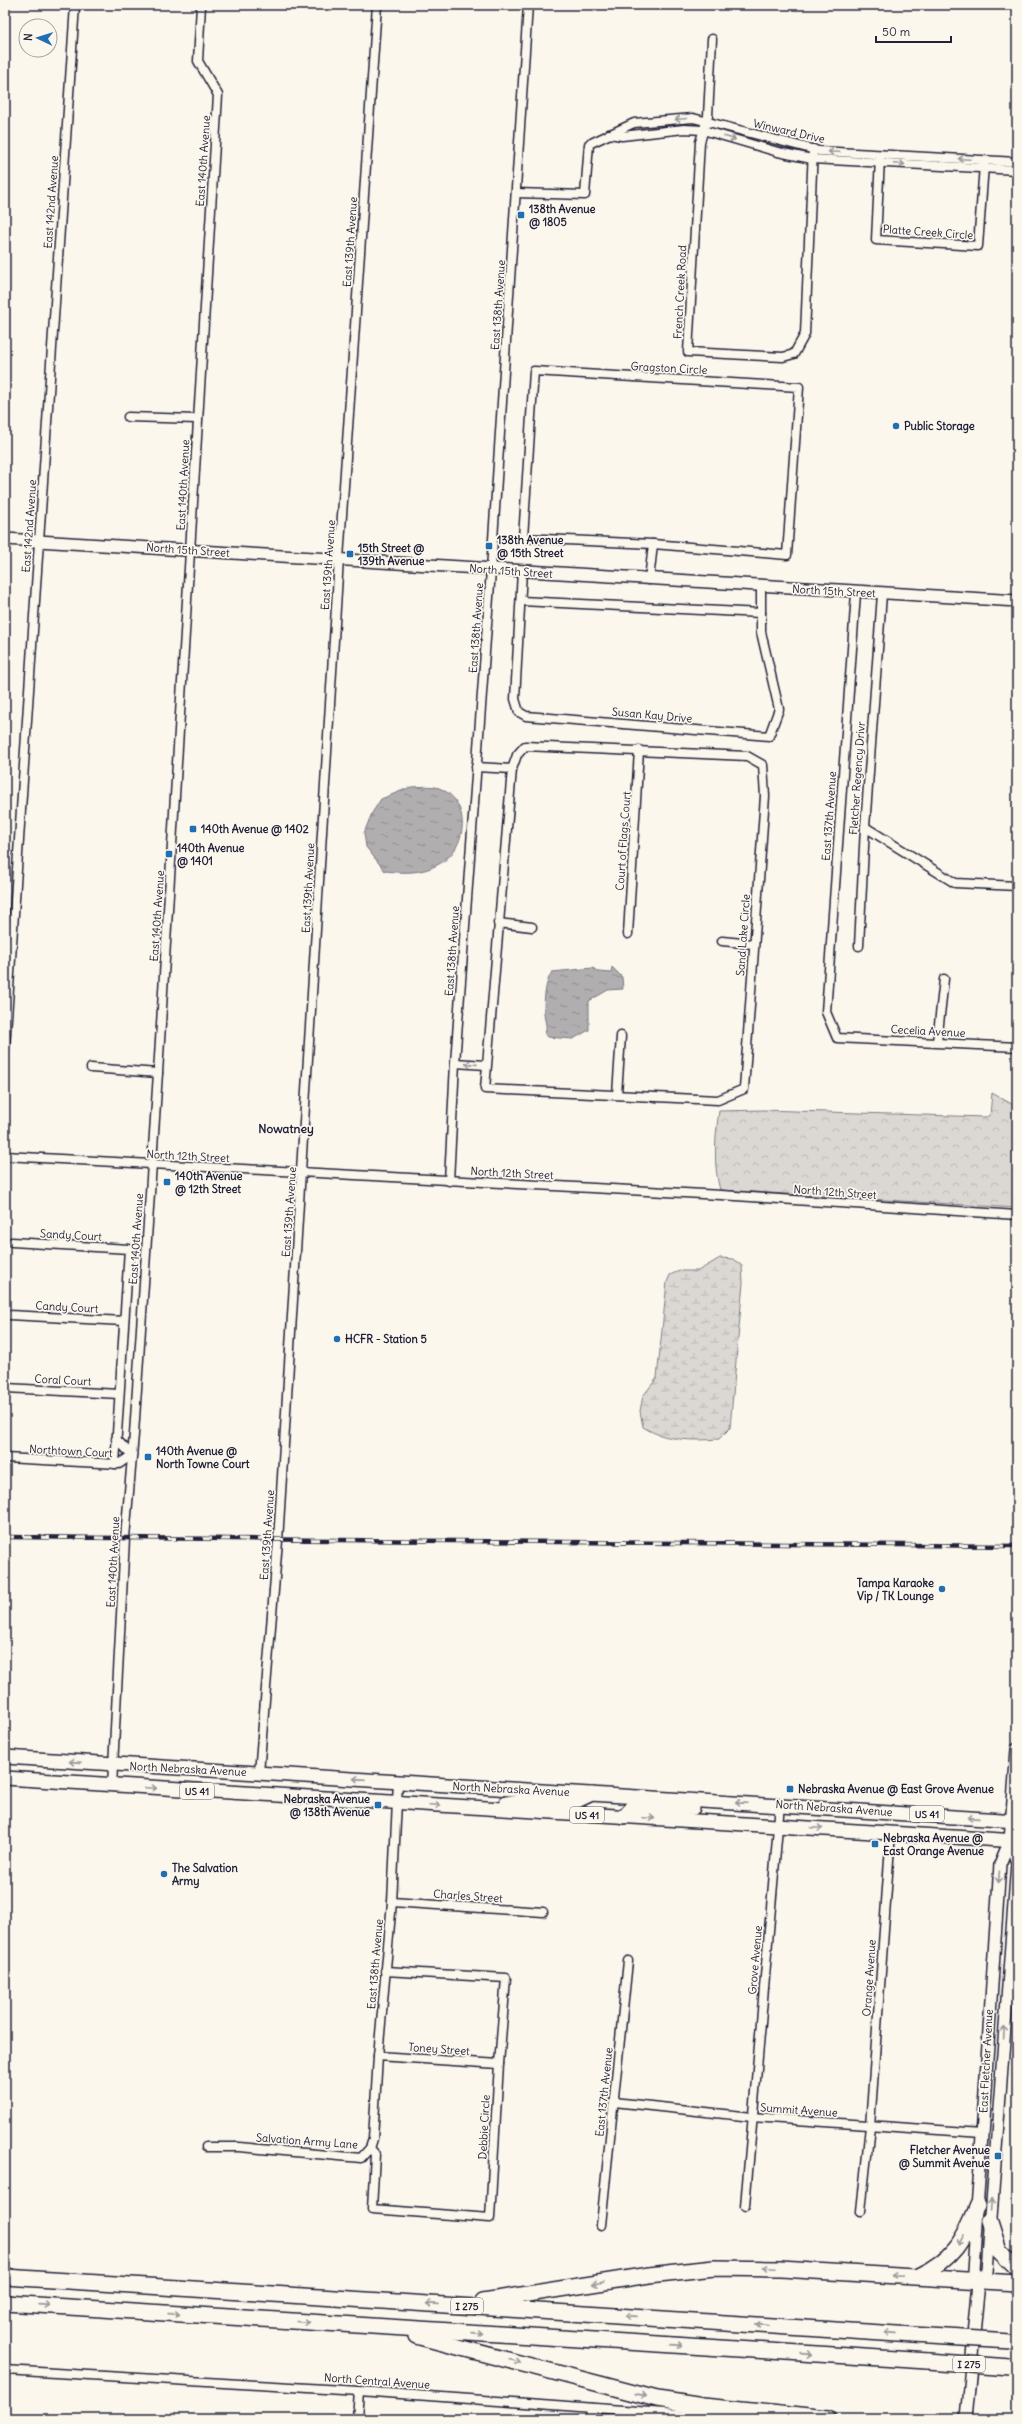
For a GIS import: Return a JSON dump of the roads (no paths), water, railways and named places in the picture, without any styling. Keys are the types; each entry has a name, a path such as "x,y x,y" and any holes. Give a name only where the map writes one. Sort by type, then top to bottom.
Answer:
{"highway":[{"path":"917,2277 936,2267 954,2252 970,2225 978,2205"},
{"path":"990,2222 999,2250 1017,2268"},
{"path":"454,2305 649,2275 714,2268 773,2268 979,2282 1017,2283"},
{"name":"I 275","path":"5,2276 1014,2342"},
{"name":"I 275","path":"5,2303 1013,2367"},
{"path":"383,2327 636,2394 680,2403 768,2416 828,2419"}],"main road":[{"name":"North 15th Street","path":"5,539 339,559 761,587 1017,601"},
{"name":"East Fletcher Avenue","path":"966,2419 979,2282 987,2272 1017,1862 1014,1840 1014,1821 1017,1749"},
{"name":"North Nebraska Avenue","path":"5,1757 593,1793 724,1803 780,1804 1014,1821"},
{"path":"131,1787 133,1765"},
{"name":"North Nebraska Avenue","path":"5,1778 112,1786 1014,1840"},
{"path":"467,1807 536,1800 573,1802 593,1793"},
{"path":"623,1817 632,1807 702,1808 724,1803"},
{"name":"East Fletcher Avenue","path":"979,2282 973,2271 1000,1864 1014,1840"}],"street":[{"name":"East 142nd Avenue","path":"5,1048 75,5"},
{"name":"East 140th Avenue","path":"112,1786 125,1538 158,1073 218,95 198,61 201,5"},
{"name":"East 139th Avenue","path":"258,1773 278,1541 339,559 377,5"},
{"name":"East 138th Avenue","path":"449,1181 455,1063 491,570 528,5"},
{"name":"French Creek Road","path":"712,39 706,121 700,142 688,352 783,357 794,354 805,334 813,149"},
{"name":"Winward Drive","path":"516,193 585,195 589,144 634,123 693,118 819,151 984,169 1017,170"},
{"name":"Winward Drive","path":"608,134 622,136 684,129 704,130 778,152 812,159 880,158 1017,162"},
{"name":"Platte Creek Circle","path":"880,158 876,240 978,246 984,160"},
{"name":"Gragston Circle","path":"534,371 798,387 787,555 653,544 523,538 534,371"},
{"path":"128,418 197,419"},
{"path":"649,580 653,544"},
{"name":"Susan Kay Drive","path":"522,571 515,699 519,712 526,716 769,736 779,709 760,632 761,587"},
{"name":"East 137th Avenue","path":"837,1038 826,1012 856,592"},
{"name":"Fletcher Regency Drivr","path":"859,946 864,827 882,594"},
{"path":"521,601 761,613"},
{"name":"Sand Lake Circle","path":"525,746 747,756 763,764 765,796 753,944 744,1089 718,1100 617,1094 485,1089 512,769 518,755 525,746"},
{"name":"Court of Flags Court","path":"628,934 640,750"},
{"path":"476,766 512,769"},
{"path":"864,827 955,883 1017,886"},
{"path":"498,923 532,927"},
{"path":"722,941 753,944"},
{"path":"937,1042 944,979"},
{"path":"617,1094 621,1036"},
{"name":"Cecelia Avenue","path":"837,1038 1017,1047"},
{"path":"455,1063 486,1066"},
{"path":"91,1068 158,1073"},
{"name":"North 12th Street","path":"5,1156 152,1166 302,1172 1017,1215"},
{"name":"Sandy Court","path":"12,1242 129,1249 124,1321"},
{"name":"Candy Court","path":"9,1315 124,1321"},
{"path":"115,1464 124,1321"},
{"name":"Coral Court","path":"6,1388 119,1394"},
{"path":"116,1438 132,1456"},
{"name":"Northtown Court","path":"5,1458 119,1464 132,1456"},
{"name":"East 138th Avenue","path":"370,2148 392,1902 398,1782"},
{"name":"Grove Avenue","path":"745,2206 780,1804"},
{"name":"Orange Avenue","path":"861,2211 870,2126 891,1832"},
{"name":"Charles Street","path":"392,1902 543,1912"},
{"name":"East 137th Avenue","path":"601,2225 628,1961"},
{"name":"Debbie Circle","path":"370,2148 375,2154 372,2209 490,2218 499,2064 506,1978 385,1972"},
{"name":"Toney Street","path":"378,2056 499,2064"},
{"name":"Summit Avenue","path":"614,2102 752,2117 982,2133"},
{"name":"Salvation Army Lane","path":"206,2147 239,2147 361,2158 370,2148"},
{"name":"North Central Avenue","path":"5,2370 359,2391 748,2419"},
{"path":"357,2419 359,2391"},
{"path":"591,2419 592,2408"}],"water":[{"path":"411,787 436,787 450,794 457,803 461,814 462,825 460,837 456,848 449,857 433,867 426,870 413,872 385,871 366,847 364,833 372,813 381,799"},
{"path":"612,967 622,977 623,989 608,990 589,1001 589,1030 573,1039 547,1037 545,1033 544,1002 546,986 552,972 593,968 598,972 611,973"}],"railway":[{"path":"5,1537 1017,1546"}],"place":[{"name":"138th Avenue @ 1805","path":"521,215"},
{"name":"Public Storage","path":"896,426"},
{"name":"138th Avenue @ 15th Street","path":"489,546"},
{"name":"15th Street @ 139th Avenue","path":"350,554"},
{"name":"140th Avenue @ 1402","path":"193,829"},
{"name":"140th Avenue @ 1401","path":"169,854"},
{"name":"140th Avenue @ 12th Street","path":"167,1182"},
{"name":"HCFR - Station 5","path":"337,1339"},
{"name":"140th Avenue @ North Towne Court","path":"148,1457"},
{"name":"Tampa Karaoke Vip / TK Lounge","path":"942,1589"},
{"name":"Nebraska Avenue @ East Grove Avenue","path":"790,1789"},
{"name":"Nebraska Avenue @ 138th Avenue","path":"378,1805"},
{"name":"Nebraska Avenue @ East Orange Avenue","path":"875,1844"},
{"name":"The Salvation Army","path":"164,1874"},
{"name":"Fletcher Avenue @ Summit Avenue","path":"998,2156"}],"district":[{"name":"Nowatney","path":"286,1129"}]}
